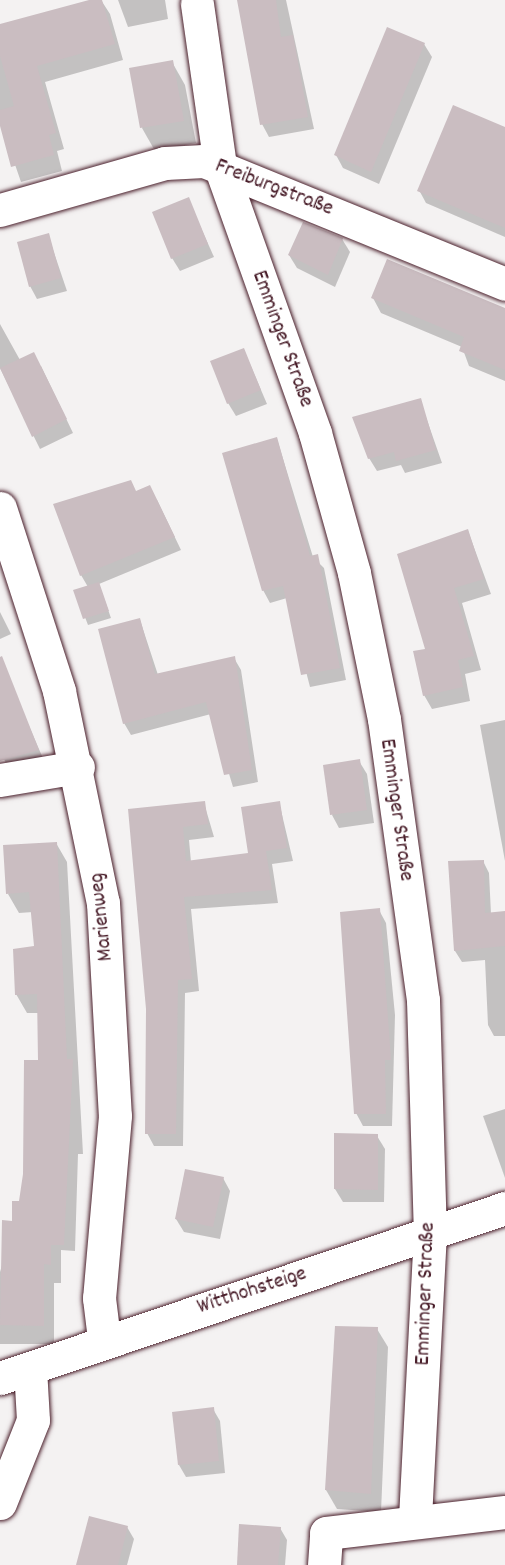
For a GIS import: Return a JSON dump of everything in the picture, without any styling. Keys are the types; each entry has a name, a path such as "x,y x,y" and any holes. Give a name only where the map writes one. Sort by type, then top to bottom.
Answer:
{"street":[{"name":"Emminger Straße","path":"197,4 220,166 315,433 354,573 384,719 423,1000 430,1232 415,1519"},
{"name":"Freiburgstraße","path":"0,210 165,164 204,161 505,284"},
{"name":"Marienweg","path":"0,508 10,527 78,767 103,903 115,1116 99,1298 104,1339"},
{"path":"0,780 78,767"},
{"name":"Witthohsteige","path":"15,1373 104,1339 505,1208"},
{"path":"0,1503 33,1420 15,1373"},
{"path":"324,1565 327,1533 415,1519 505,1512"}],"building":[{"path":"89,0 102,0 115,44 37,66 56,133 49,135 54,155 11,167 0,126 0,110 14,106 0,56 0,24"},
{"path":"237,0 276,0 281,37 293,35 308,117 260,125"},
{"path":"387,27 425,43 371,172 334,155"},
{"path":"173,60 184,121 140,128 129,68"},
{"path":"453,105 505,127 505,228 417,191"},
{"path":"189,197 208,244 171,259 152,212"},
{"path":"303,222 343,238 328,275 288,255"},
{"path":"49,233 61,278 29,287 17,242"},
{"path":"387,259 505,308 505,370 459,351 464,337 371,298"},
{"path":"244,348 261,390 227,404 210,361"},
{"path":"34,352 67,419 32,437 0,368"},
{"path":"421,398 436,450 396,461 394,452 368,459 352,417"},
{"path":"277,437 310,556 318,554 340,668 301,675 283,586 262,591 222,453"},
{"path":"131,480 136,491 150,485 175,537 80,576 53,504"},
{"path":"468,529 484,579 454,588 474,656 458,660 463,687 423,696 413,651 425,649 397,554"},
{"path":"99,582 109,611 83,619 73,590"},
{"path":"140,618 155,674 235,656 252,770 224,775 206,702 123,724 98,629"},
{"path":"2,656 39,750 0,761 0,657"},
{"path":"360,759 367,810 330,815 323,765"},
{"path":"205,801 208,824 183,827 186,861 248,853 241,807 280,801 287,848 266,851 272,890 184,897 192,979 178,980 176,1134 145,1134 146,1009 128,809"},
{"path":"57,842 67,1059 73,1059 64,1245 51,1245 51,1265 44,1264 44,1326 0,1325 2,1220 12,1221 12,1201 19,1201 23,1174 24,1060 38,1060 37,994 15,995 13,949 34,946 29,892 6,894 3,845"},
{"path":"484,860 485,913 505,911 505,946 454,951 448,861"},
{"path":"380,908 391,1060 385,1060 386,1114 354,1114 340,912"},
{"path":"334,1133 378,1134 378,1190 334,1189"},
{"path":"185,1169 224,1177 213,1227 175,1219"},
{"path":"335,1326 378,1327 371,1494 325,1490"},
{"path":"214,1407 219,1461 178,1465 172,1412"},
{"path":"89,1516 128,1526 118,1565 76,1565"},
{"path":"239,1524 281,1527 278,1565 237,1565"}]}
